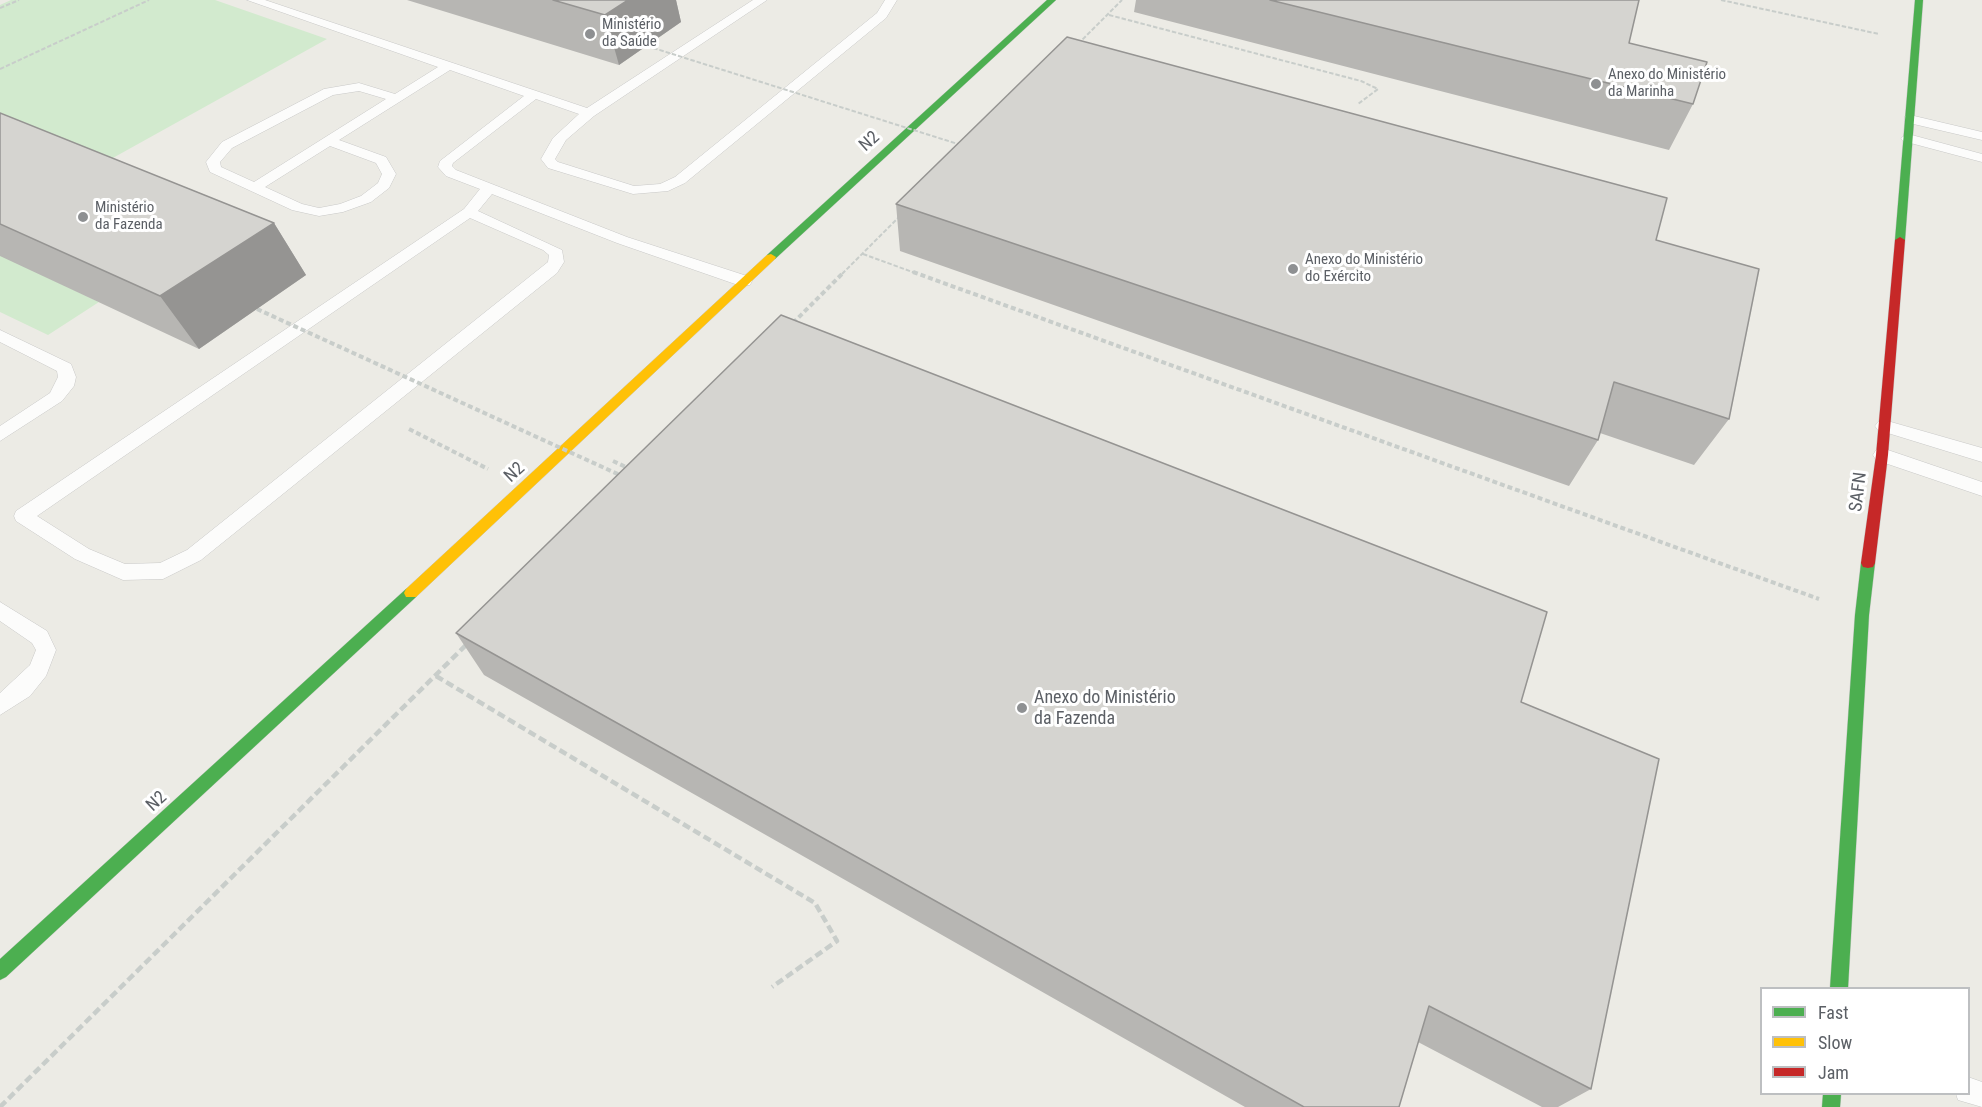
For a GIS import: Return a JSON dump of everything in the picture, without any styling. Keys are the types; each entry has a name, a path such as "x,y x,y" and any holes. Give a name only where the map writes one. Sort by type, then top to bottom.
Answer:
{"street":[{"name":"N2","path":"0,971 526,488 744,281 1053,0"},
{"name":"SAFN","path":"1839,987 1862,615 1882,455 1919,0"}],"lane":[{"path":"253,0 588,113"},
{"path":"761,0 588,113 560,138 550,151 548,159 553,165 633,190 663,188 680,180 873,22 887,9 891,0"},
{"path":"255,188 448,66"},
{"path":"329,141 381,160 389,174 384,185 366,199 343,208 319,212 297,207 255,188 215,169 213,162 227,145 329,92 359,87 396,98"},
{"path":"532,96 447,161 445,167 451,173 488,189 622,240 744,281"},
{"path":"1910,119 1982,136"},
{"path":"1908,138 1982,158"},
{"path":"469,212 548,246 557,253 556,262 551,270 194,555 163,571 123,572 82,554 23,516 469,212 488,189"},
{"path":"0,335 65,368 67,377 65,386 56,397 0,435"},
{"path":"1884,426 1982,455"},
{"path":"1882,455 1982,489"},
{"path":"0,706 22,689 39,670 46,650 40,637 5,613"}],"path":[{"path":"0,8 17,0"},
{"path":"0,69 149,0"},
{"path":"1069,52 1122,0"},
{"path":"1721,0 1916,42"},
{"path":"1108,15 1361,81 1378,89 1358,104"},
{"path":"647,46 964,146"},
{"path":"788,327 903,214"},
{"path":"863,254 1862,615"},
{"path":"257,309 623,476"},
{"path":"373,411 526,488"},
{"path":"0,1107 476,636"},
{"path":"436,676 815,903 837,941 772,987"}],"green space":[{"path":"11,0 215,0 327,39 75,179 0,148 0,5"},
{"path":"0,255 99,302 48,335 0,312"}],"building":[{"path":"553,0 628,0 605,15"},
{"path":"1270,0 1639,0 1629,43 1707,62 1693,104"},
{"name":"Anexo do Ministério do Exército","path":"1067,37 1667,198 1656,240 1759,269 1729,419 1614,382 1598,440 896,204"},
{"path":"0,113 274,223 160,296 0,224"},
{"name":"Anexo do Ministério da Fazenda","path":"781,315 1547,612 1521,702 1659,759 1591,1089 1429,1006 1399,1107 1304,1107 456,633"}],"traffic: fast":[{"path":"771,257 1052,0"},
{"path":"1900,240 1919,0"},
{"path":"1839,987 1862,615 1868,563"},
{"path":"0,971 411,593"},
{"path":"1831,1107 1832,1095"}],"traffic: slow":[{"path":"411,593 771,257"}],"traffic: jam":[{"path":"1868,563 1882,455 1900,240"}],"place":[{"name":"Ministério da Saúde","path":"590,34"},
{"name":"Anexo do Ministério da Marinha","path":"1596,84"},
{"name":"Ministério da Fazenda","path":"83,217"},
{"name":"Anexo do Ministério do Exército","path":"1293,269"},
{"name":"Anexo do Ministério da Fazenda","path":"1022,708"}]}
